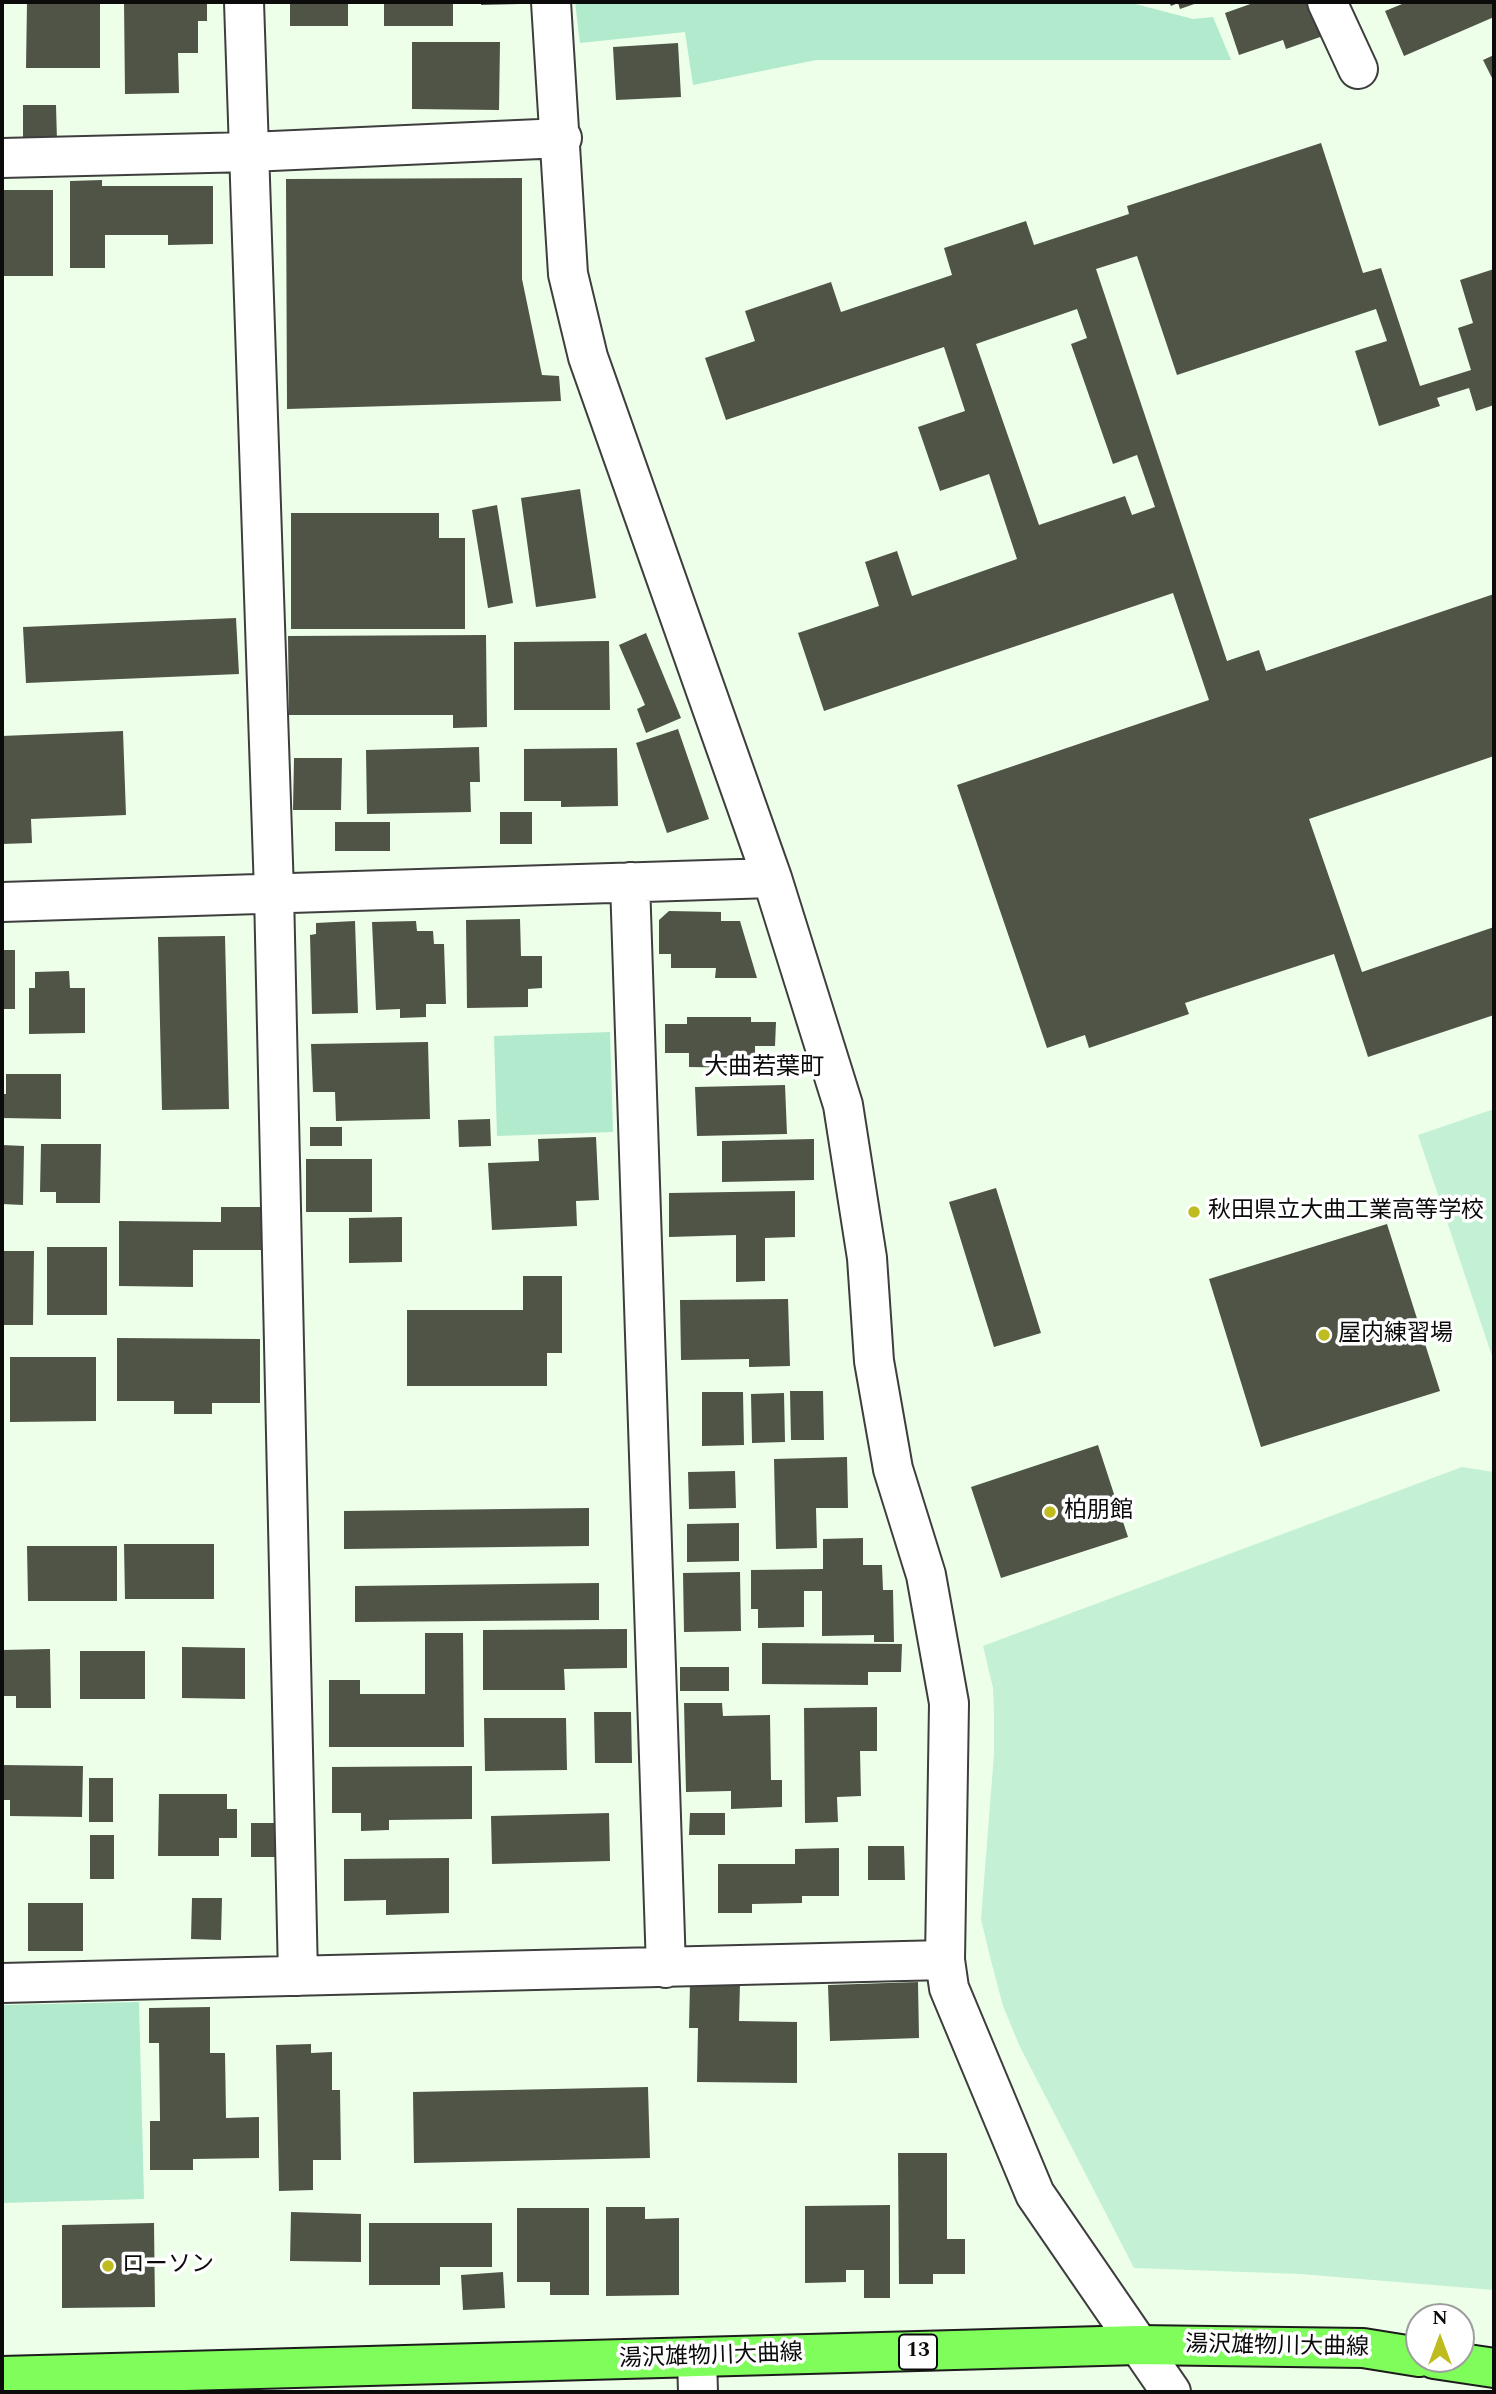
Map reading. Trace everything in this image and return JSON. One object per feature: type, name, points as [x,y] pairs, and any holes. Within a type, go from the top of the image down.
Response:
[{"type":"main road","name":"湯沢雄物川大曲線","points":[[2,2376],[698,2375],[1138,2345],[1363,2348],[1405,2355]]},
{"type":"main road","points":[[1475,2365],[1494,2368]]},
{"type":"street","points":[[244,2],[274,892],[298,1976]]},
{"type":"street","points":[[551,2],[562,138],[568,274],[588,356],[772,878],[843,1105],[867,1258],[874,1361],[888,1442],[893,1469],[926,1575],[949,1703],[945,1960],[949,1988],[1035,2194],[1171,2392]]},
{"type":"street","points":[[1327,2],[1358,69]]},
{"type":"street","points":[[2,159],[250,152],[562,138]]},
{"type":"street","points":[[2,902],[772,878]]},
{"type":"street","points":[[630,882],[666,1968]]},
{"type":"street","points":[[2,1983],[945,1960]]},
{"type":"green space","points":[[575,2],[1128,2],[1193,19],[1213,17],[1231,60],[816,60],[693,85],[685,32],[580,43]]},
{"type":"green space","points":[[610,1032],[613,1132],[497,1136],[494,1036]]},
{"type":"green space","points":[[1494,1109],[1494,1362],[1418,1135]]},
{"type":"green space","points":[[1462,1467],[1494,1472],[1494,2290],[1300,2274],[1134,2268],[1020,2047],[1003,2006],[989,1953],[981,1919],[994,1754],[994,1713],[993,1688],[983,1646]]},
{"type":"green space","points":[[139,2002],[144,2199],[2,2203],[2,2005]]},
{"type":"building","points":[[27,2],[100,2],[100,68],[26,68]]},
{"type":"building","points":[[124,2],[207,2],[207,21],[198,21],[198,53],[178,53],[179,93],[125,94]]},
{"type":"building","points":[[290,2],[348,2],[348,26],[290,26]]},
{"type":"building","points":[[384,2],[453,2],[453,26],[384,26]]},
{"type":"building","points":[[481,2],[520,2],[520,4],[481,5]]},
{"type":"building","points":[[1169,2],[1200,2],[1180,9],[1178,3],[1171,6]]},
{"type":"building","points":[[1256,2],[1311,2],[1323,36],[1286,49],[1283,40],[1239,55],[1225,13]]},
{"type":"building","points":[[1407,2],[1494,2],[1494,17],[1404,56],[1385,11]]},
{"type":"building","points":[[412,42],[500,42],[499,110],[412,109]]},
{"type":"building","points":[[678,43],[681,97],[616,100],[613,47]]},
{"type":"building","points":[[1494,55],[1494,82],[1483,60]]},
{"type":"building","points":[[23,105],[56,105],[57,141],[23,141]]},
{"type":"building","points":[[1321,143],[1363,273],[1381,268],[1420,386],[1471,370],[1458,328],[1473,323],[1460,280],[1494,269],[1494,405],[1476,411],[1469,388],[1437,398],[1440,406],[1379,426],[1355,351],[1387,341],[1376,309],[1177,375],[1137,256],[1096,269],[1227,661],[1259,650],[1266,671],[1494,594],[1494,756],[1309,819],[1362,972],[1494,927],[1494,1015],[1368,1057],[1334,954],[1185,1003],[1189,1014],[1089,1048],[1085,1035],[1047,1048],[957,785],[1209,700],[1173,593],[824,711],[798,633],[879,606],[865,562],[897,551],[912,596],[1017,559],[989,474],[940,491],[918,427],[965,411],[944,347],[726,420],[705,358],[755,341],[745,311],[831,282],[841,312],[952,275],[944,248],[1026,221],[1034,245],[1129,214],[1127,206]],"holes":[[[1077,309],[1087,338],[1071,344],[1113,464],[1137,455],[1155,507],[1132,515],[1125,496],[1039,525],[976,344]]]},
{"type":"building","points":[[522,178],[522,279],[542,375],[559,376],[561,401],[287,409],[286,179]]},
{"type":"building","points":[[102,180],[102,186],[213,186],[213,244],[168,245],[168,235],[105,235],[105,268],[70,268],[70,181]]},
{"type":"building","points":[[2,190],[53,190],[53,276],[2,276]]},
{"type":"building","points":[[580,489],[596,598],[536,607],[521,498]]},
{"type":"building","points":[[497,505],[513,603],[488,608],[472,510]]},
{"type":"building","points":[[291,513],[439,513],[439,538],[465,538],[465,629],[291,629]]},
{"type":"building","points":[[236,618],[239,674],[26,683],[23,627]]},
{"type":"building","points":[[646,633],[681,718],[646,733],[637,709],[645,705],[619,645]]},
{"type":"building","points":[[486,635],[487,727],[453,728],[453,715],[289,715],[288,636]]},
{"type":"building","points":[[609,641],[610,710],[514,710],[514,642]]},
{"type":"building","points":[[678,729],[709,819],[667,833],[636,743]]},
{"type":"building","points":[[123,731],[126,815],[31,819],[32,843],[2,844],[2,736]]},
{"type":"building","points":[[479,747],[480,782],[470,782],[471,812],[367,814],[366,750]]},
{"type":"building","points":[[617,748],[618,806],[561,807],[561,801],[524,801],[524,749]]},
{"type":"building","points":[[294,758],[342,758],[341,810],[293,810]]},
{"type":"building","points":[[500,812],[532,812],[532,844],[500,844]]},
{"type":"building","points":[[335,822],[390,822],[390,851],[335,851]]},
{"type":"building","points":[[669,911],[721,912],[721,921],[740,921],[757,978],[715,978],[716,968],[671,968],[671,954],[659,954],[659,920]]},
{"type":"building","points":[[520,919],[521,956],[542,956],[542,988],[528,989],[528,1007],[467,1008],[466,920]]},
{"type":"building","points":[[355,921],[358,1013],[312,1014],[310,935],[316,934],[316,923]]},
{"type":"building","points":[[416,921],[417,931],[433,931],[434,944],[444,944],[446,1004],[426,1004],[426,1017],[400,1018],[400,1009],[376,1010],[372,922]]},
{"type":"building","points":[[225,936],[229,1109],[162,1110],[158,937]]},
{"type":"building","points":[[2,950],[15,950],[15,1009],[2,1009]]},
{"type":"building","points":[[69,971],[70,988],[85,988],[85,1033],[29,1034],[29,988],[35,988],[35,972]]},
{"type":"building","points":[[687,1017],[751,1017],[751,1022],[776,1022],[775,1046],[755,1046],[755,1068],[689,1067],[689,1053],[665,1053],[665,1024],[687,1024]]},
{"type":"building","points":[[428,1042],[430,1119],[336,1121],[335,1092],[313,1092],[311,1044]]},
{"type":"building","points":[[6,1074],[61,1074],[61,1119],[2,1118],[2,1094],[6,1094]]},
{"type":"building","points":[[785,1085],[787,1134],[697,1136],[695,1087]]},
{"type":"building","points":[[490,1119],[491,1146],[459,1147],[458,1120]]},
{"type":"building","points":[[310,1127],[342,1127],[342,1146],[310,1146]]},
{"type":"building","points":[[596,1137],[599,1200],[576,1201],[577,1226],[492,1230],[488,1163],[539,1161],[538,1139]]},
{"type":"building","points":[[814,1139],[814,1180],[722,1182],[722,1141]]},
{"type":"building","points":[[41,1144],[101,1144],[100,1203],[56,1203],[56,1192],[40,1192]]},
{"type":"building","points":[[2,1145],[24,1146],[23,1205],[2,1204]]},
{"type":"building","points":[[306,1159],[372,1159],[372,1212],[306,1212]]},
{"type":"building","points":[[996,1188],[1041,1333],[994,1347],[949,1202]]},
{"type":"building","points":[[795,1191],[795,1237],[765,1238],[765,1281],[736,1282],[736,1235],[669,1237],[669,1193]]},
{"type":"building","points":[[221,1207],[262,1207],[262,1250],[193,1250],[193,1287],[119,1286],[119,1221],[221,1222]]},
{"type":"building","points":[[402,1217],[402,1262],[349,1263],[349,1218]]},
{"type":"building","name":"屋内練習場","points":[[1387,1224],[1440,1391],[1261,1447],[1209,1279]]},
{"type":"building","points":[[47,1247],[107,1247],[107,1315],[47,1315]]},
{"type":"building","points":[[2,1251],[34,1251],[33,1325],[2,1325]]},
{"type":"building","points":[[523,1276],[562,1276],[562,1353],[547,1353],[547,1386],[407,1386],[407,1310],[523,1310]]},
{"type":"building","points":[[788,1299],[790,1366],[749,1367],[749,1359],[681,1360],[680,1300]]},
{"type":"building","points":[[117,1338],[260,1339],[260,1403],[212,1403],[212,1414],[174,1414],[174,1401],[117,1401]]},
{"type":"building","points":[[10,1357],[96,1357],[96,1421],[10,1422]]},
{"type":"building","points":[[790,1391],[823,1391],[824,1440],[791,1440]]},
{"type":"building","points":[[702,1392],[743,1392],[744,1445],[702,1446]]},
{"type":"building","points":[[784,1393],[785,1442],[752,1443],[751,1394]]},
{"type":"building","name":"柏朋館","points":[[1098,1445],[1128,1537],[1001,1578],[971,1487]]},
{"type":"building","points":[[847,1457],[848,1508],[816,1508],[817,1548],[776,1549],[774,1459]]},
{"type":"building","points":[[735,1471],[736,1508],[689,1509],[688,1472]]},
{"type":"building","points":[[589,1508],[589,1546],[344,1549],[344,1511]]},
{"type":"building","points":[[739,1523],[739,1561],[687,1562],[687,1524]]},
{"type":"building","points":[[863,1538],[863,1565],[882,1565],[883,1590],[893,1590],[894,1642],[874,1642],[874,1635],[822,1636],[822,1591],[804,1591],[804,1627],[758,1628],[758,1609],[751,1609],[751,1570],[823,1569],[823,1539]]},
{"type":"building","points":[[124,1544],[214,1544],[214,1599],[125,1599]]},
{"type":"building","points":[[27,1546],[117,1546],[117,1601],[28,1601]]},
{"type":"building","points":[[740,1572],[741,1631],[684,1632],[683,1573]]},
{"type":"building","points":[[599,1583],[599,1620],[355,1622],[355,1586]]},
{"type":"building","points":[[627,1629],[627,1668],[564,1669],[565,1690],[483,1690],[483,1630]]},
{"type":"building","points":[[425,1633],[463,1633],[464,1747],[329,1747],[329,1680],[360,1680],[360,1694],[425,1694]]},
{"type":"building","points":[[762,1643],[902,1644],[901,1672],[868,1672],[868,1685],[762,1684]]},
{"type":"building","points":[[182,1647],[245,1648],[245,1699],[182,1698]]},
{"type":"building","points":[[50,1649],[51,1708],[16,1708],[16,1696],[2,1696],[2,1650]]},
{"type":"building","points":[[80,1651],[145,1651],[145,1699],[80,1699]]},
{"type":"building","points":[[680,1667],[729,1667],[729,1691],[680,1691]]},
{"type":"building","points":[[684,1703],[722,1703],[723,1716],[770,1715],[771,1780],[782,1780],[782,1807],[731,1809],[731,1791],[686,1792]]},
{"type":"building","points":[[877,1707],[877,1751],[860,1751],[861,1796],[837,1797],[838,1822],[805,1823],[804,1708]]},
{"type":"building","points":[[594,1712],[631,1712],[632,1763],[595,1763]]},
{"type":"building","points":[[484,1718],[566,1718],[567,1770],[485,1771]]},
{"type":"building","points":[[2,1765],[83,1766],[82,1817],[10,1816],[10,1800],[2,1800]]},
{"type":"building","points":[[472,1766],[472,1819],[389,1820],[389,1830],[361,1831],[361,1813],[332,1813],[332,1767]]},
{"type":"building","points":[[89,1778],[113,1778],[113,1822],[89,1822]]},
{"type":"building","points":[[159,1794],[227,1794],[227,1809],[237,1809],[237,1838],[219,1838],[219,1856],[158,1856]]},
{"type":"building","points":[[609,1813],[610,1861],[492,1864],[491,1816]]},
{"type":"building","points":[[690,1813],[725,1813],[725,1835],[689,1835]]},
{"type":"building","points":[[251,1823],[282,1823],[282,1857],[251,1857]]},
{"type":"building","points":[[90,1835],[114,1835],[114,1879],[90,1879]]},
{"type":"building","points":[[868,1846],[904,1846],[905,1880],[868,1880]]},
{"type":"building","points":[[839,1848],[839,1896],[802,1896],[802,1903],[752,1904],[752,1913],[718,1913],[718,1864],[795,1864],[795,1849]]},
{"type":"building","points":[[449,1858],[449,1913],[386,1915],[386,1900],[344,1901],[344,1859]]},
{"type":"building","points":[[192,1898],[222,1898],[221,1940],[191,1939]]},
{"type":"building","points":[[28,1903],[83,1903],[83,1951],[28,1951]]},
{"type":"building","points":[[918,1982],[919,2038],[830,2041],[828,1985]]},
{"type":"building","points":[[690,1984],[740,1984],[739,2021],[797,2022],[797,2083],[697,2082],[698,2028],[689,2028]]},
{"type":"building","points":[[210,2007],[210,2053],[225,2053],[226,2118],[259,2117],[259,2158],[193,2159],[193,2170],[150,2170],[150,2121],[160,2121],[159,2043],[149,2043],[149,2008]]},
{"type":"building","points":[[311,2044],[311,2053],[332,2052],[332,2090],[340,2090],[341,2160],[313,2160],[313,2190],[279,2191],[276,2045]]},
{"type":"building","points":[[648,2087],[650,2158],[414,2163],[413,2092]]},
{"type":"building","points":[[898,2153],[947,2153],[947,2239],[965,2239],[965,2274],[933,2274],[933,2284],[899,2284]]},
{"type":"building","points":[[890,2205],[890,2298],[864,2298],[864,2270],[846,2270],[846,2282],[805,2283],[805,2206]]},
{"type":"building","points":[[606,2207],[645,2207],[645,2219],[679,2218],[679,2295],[606,2296]]},
{"type":"building","points":[[517,2208],[589,2208],[589,2295],[550,2295],[550,2282],[517,2282]]},
{"type":"building","points":[[291,2212],[361,2214],[361,2262],[290,2261]]},
{"type":"building","name":"ローソン","points":[[154,2223],[155,2307],[62,2308],[62,2225]]},
{"type":"building","points":[[369,2223],[492,2223],[492,2267],[440,2267],[440,2285],[369,2285]]},
{"type":"building","points":[[503,2272],[505,2308],[463,2310],[461,2275]]},
{"type":"place","name":"秋田県立大曲工業高等学校","points":[[1194,1212]]},
{"type":"place","name":"屋内練習場","points":[[1324,1335]]},
{"type":"place","name":"柏朋館","points":[[1050,1512]]},
{"type":"place","name":"ローソン","points":[[108,2266]]},
{"type":"district","name":"大曲若葉町","points":[[764,1069]]}]
